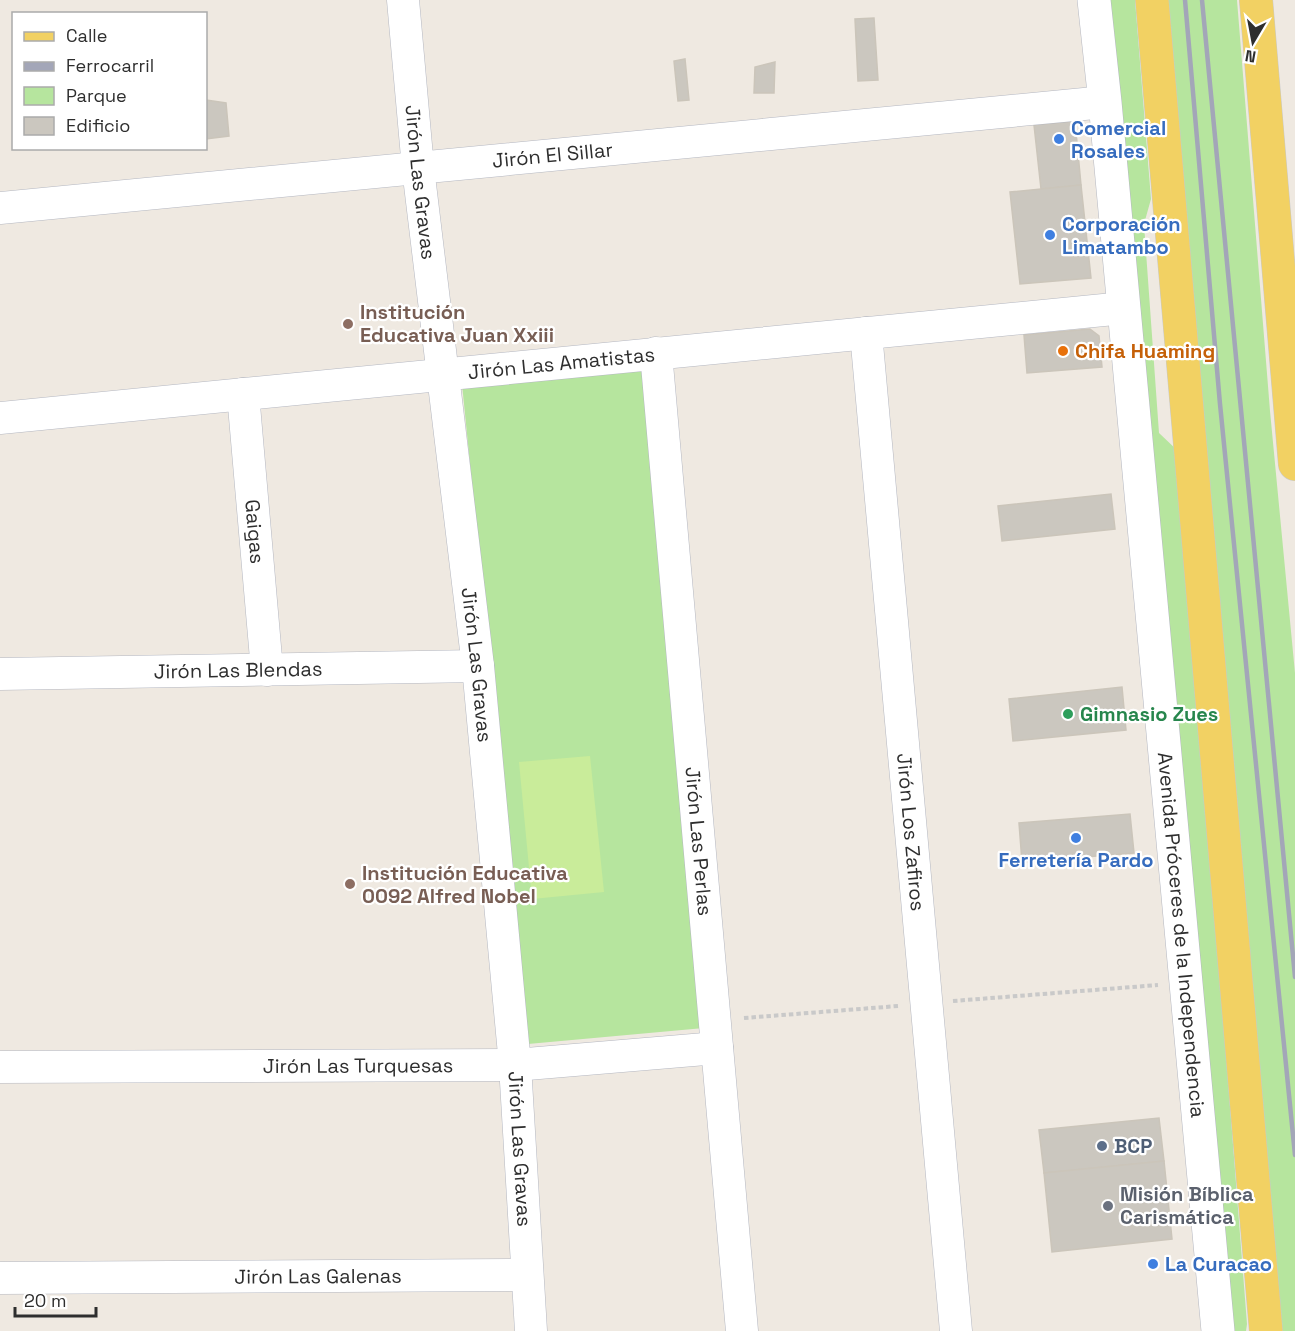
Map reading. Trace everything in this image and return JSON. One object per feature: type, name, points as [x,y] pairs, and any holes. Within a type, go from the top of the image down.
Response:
[{"type":"main road","name":"Avenida Próceres de la Independencia","points":[[1094,0],[1218,1331]]},
{"type":"main road","points":[[1152,0],[1266,1331]]},
{"type":"main road","points":[[1256,0],[1295,464]]},
{"type":"street","name":"Jirón Las Gravas","points":[[403,0],[418,168],[478,666],[515,1065],[531,1331]]},
{"type":"street","name":"Jirón El Sillar","points":[[0,208],[1105,102]]},
{"type":"street","name":"Jirón Las Amatistas","points":[[0,418],[1124,308]]},
{"type":"street","name":"Jirón Los Zafiros","points":[[866,333],[956,1331]]},
{"type":"street","name":"Jirón Las Perlas","points":[[656,353],[742,1331]]},
{"type":"street","name":"Gaigas","points":[[243,394],[267,669]]},
{"type":"street","name":"Jirón Las Blendas","points":[[0,674],[478,666]]},
{"type":"street","name":"Jirón Las Turquesas","points":[[0,1067],[515,1065],[717,1048]]},
{"type":"street","name":"Jirón Las Galenas","points":[[0,1278],[527,1275]]},
{"type":"green space","points":[[1110,0],[1135,0],[1151,199],[1144,224],[1159,433],[1179,452],[1246,1331],[1232,1331]]},
{"type":"green space","points":[[1168,0],[1237,0],[1270,411],[1295,673],[1295,1331],[1280,1331]]},
{"type":"green space","points":[[642,365],[704,1028],[528,1044],[462,384]]},
{"type":"green space","points":[[590,756],[604,892],[532,899],[519,762]]},
{"type":"building","points":[[874,18],[878,80],[858,81],[855,19]]},
{"type":"building","points":[[685,59],[689,100],[678,101],[674,61]]},
{"type":"building","points":[[775,62],[774,93],[754,93],[755,67]]},
{"type":"building","points":[[207,100],[226,103],[229,136],[207,139]]},
{"type":"building","points":[[1075,121],[1081,185],[1041,189],[1034,125]]},
{"type":"building","name":"Corporación Limatambo","points":[[1081,185],[1091,278],[1020,284],[1010,192]]},
{"type":"building","name":"Chifa Huaming","points":[[1090,329],[1099,336],[1102,367],[1027,373],[1024,335]]},
{"type":"building","points":[[1111,494],[1115,529],[1002,541],[998,506]]},
{"type":"building","name":"Gimnasio Zues","points":[[1122,687],[1126,730],[1013,741],[1009,699]]},
{"type":"building","name":"Ferretería Pardo","points":[[1130,814],[1134,853],[1022,862],[1019,823]]},
{"type":"building","name":"BCP","points":[[1159,1118],[1164,1161],[1044,1173],[1039,1130]]},
{"type":"building","name":"Misión Bíblica Carismática","points":[[1164,1161],[1172,1239],[1052,1252],[1044,1173]]},
{"type":"railway","points":[[1185,0],[1220,404],[1295,1155]]},
{"type":"railway","points":[[1202,0],[1295,977]]},
{"type":"place","name":"Comercial Rosales","points":[[1059,139]]},
{"type":"place","name":"Corporación Limatambo","points":[[1050,235]]},
{"type":"place","name":"Institución Educativa Juan Xxiii","points":[[348,324]]},
{"type":"place","name":"Chifa Huaming","points":[[1063,351]]},
{"type":"place","name":"Gimnasio Zues","points":[[1068,714]]},
{"type":"place","name":"Ferretería Pardo","points":[[1076,838]]},
{"type":"place","name":"Institución Educativa 0092 Alfred Nobel","points":[[350,884]]},
{"type":"place","name":"BCP","points":[[1102,1146]]},
{"type":"place","name":"Misión Bíblica Carismática","points":[[1108,1206]]},
{"type":"place","name":"La Curacao","points":[[1153,1264]]}]
